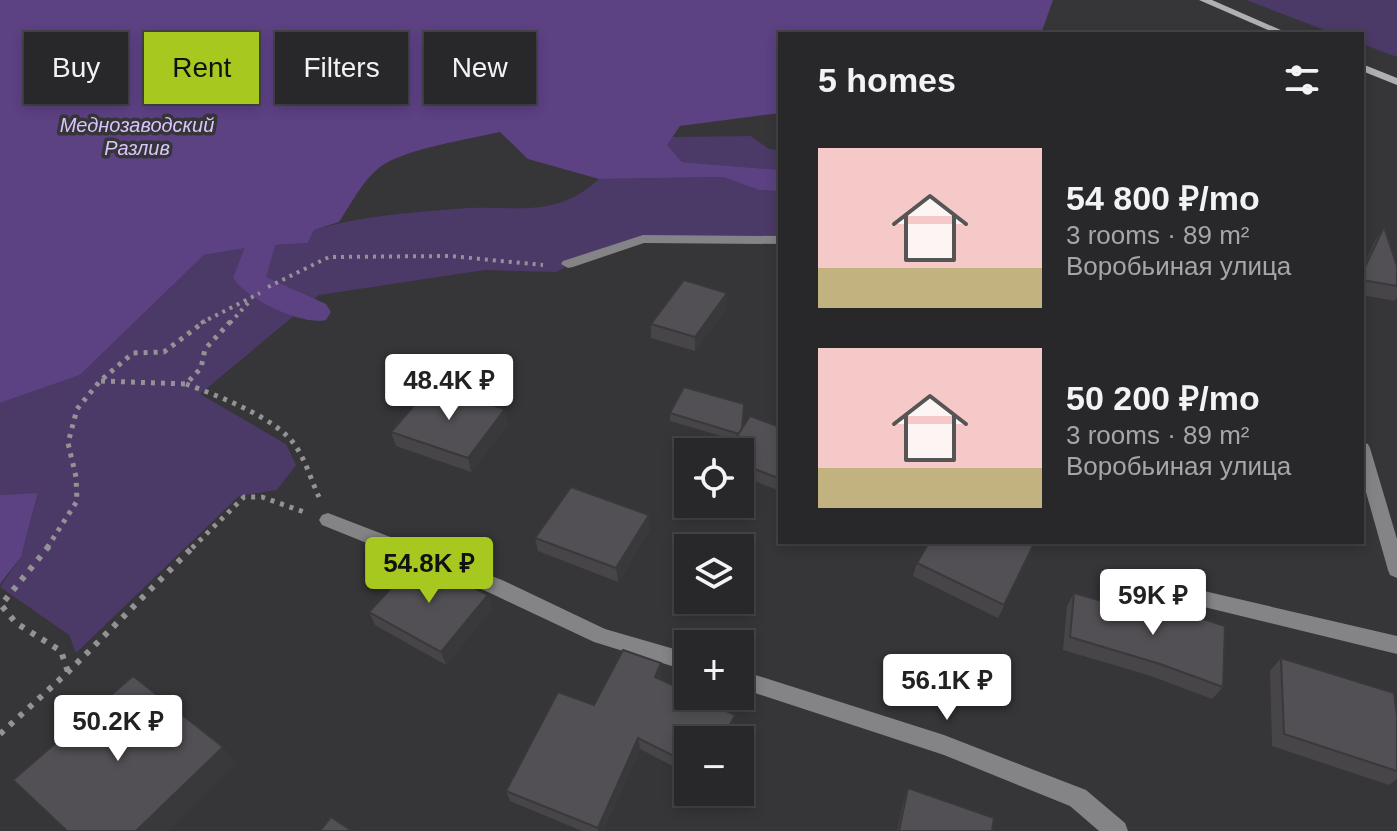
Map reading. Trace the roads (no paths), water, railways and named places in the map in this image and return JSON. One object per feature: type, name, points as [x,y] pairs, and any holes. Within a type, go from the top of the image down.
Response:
[{"type":"main road","points":[[1204,0],[1275,32]]},
{"type":"main road","points":[[1364,68],[1397,82]]},
{"type":"street","points":[[568,264],[643,239],[778,240]]},
{"type":"street","points":[[1364,455],[1397,570]]},
{"type":"street","points":[[328,520],[495,586],[601,636],[674,658]]},
{"type":"street","points":[[1204,599],[1397,645]]},
{"type":"street","points":[[754,684],[944,745],[1078,798],[1117,831]]},
{"type":"water","name":"Меднозаводский Разлив","points":[[0,0],[1053,0],[1042,32],[778,32],[778,113],[680,126],[667,145],[682,162],[778,170],[778,191],[759,190],[723,177],[599,179],[528,159],[500,132],[405,155],[380,167],[362,186],[339,222],[314,230],[308,243],[259,246],[204,255],[80,375],[0,403]]},
{"type":"water","points":[[38,493],[21,557],[0,584],[0,495]]},
{"type":"waterway","points":[[259,246],[249,278],[256,286],[314,312]]}]
